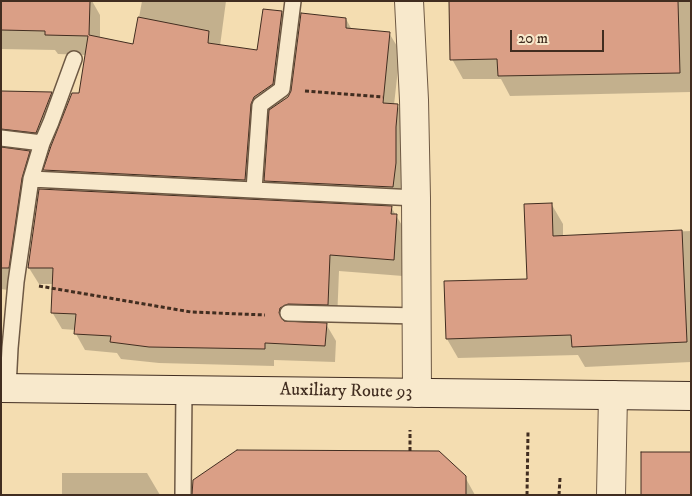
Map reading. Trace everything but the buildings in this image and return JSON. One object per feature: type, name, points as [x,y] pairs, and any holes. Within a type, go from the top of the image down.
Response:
[{"type":"street","points":[[409,1],[414,100],[418,316],[417,393]]},
{"type":"street","name":"Auxiliary Route 93","points":[[5,388],[691,396]]},
{"type":"street","points":[[610,494],[614,395]]},
{"type":"lane","points":[[254,190],[260,105],[282,90],[293,1]]},
{"type":"lane","points":[[5,388],[10,348],[9,282],[31,179],[42,142],[52,122],[74,59]]},
{"type":"lane","points":[[1,138],[42,142]]},
{"type":"lane","points":[[31,179],[416,198]]},
{"type":"lane","points":[[288,313],[418,316]]},
{"type":"lane","points":[[183,495],[184,390]]},
{"type":"path","points":[[282,90],[414,100]]},
{"type":"path","points":[[9,282],[191,312],[262,315],[288,313]]},
{"type":"path","points":[[410,430],[410,451]]},
{"type":"path","points":[[527,495],[528,432]]},
{"type":"path","points":[[559,495],[560,478]]}]
